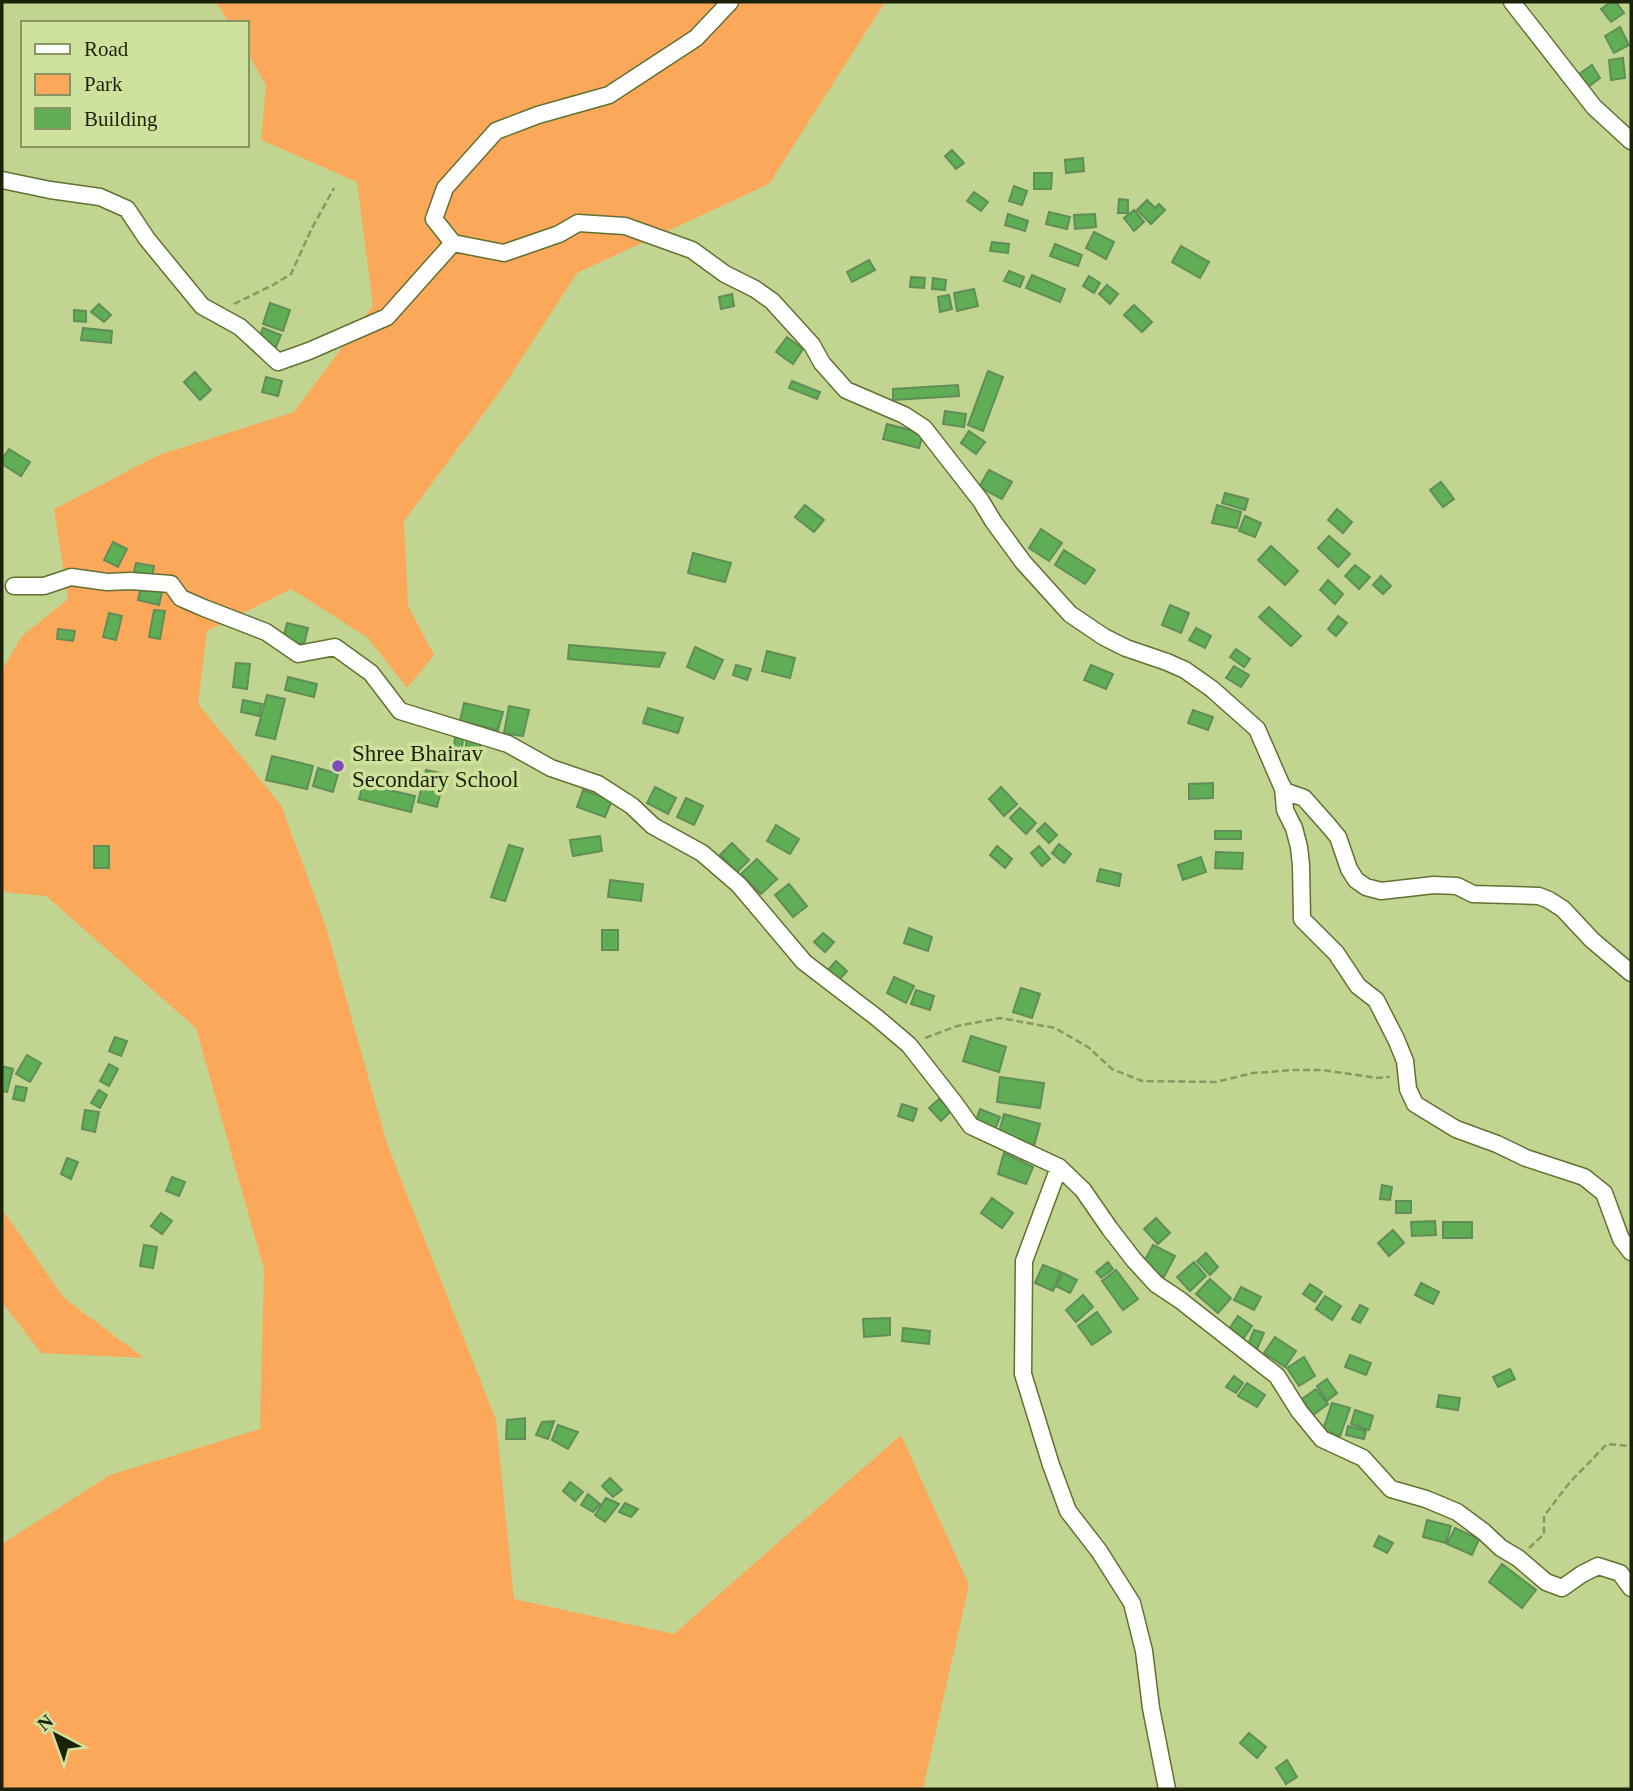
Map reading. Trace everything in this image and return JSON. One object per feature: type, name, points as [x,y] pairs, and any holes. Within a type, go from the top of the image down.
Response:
[{"type":"street","points":[[730,2],[696,38],[610,95],[538,115],[496,131],[445,188],[434,219],[453,243],[504,253],[559,234],[579,223],[625,226],[692,250],[725,274],[772,301],[812,345],[822,363],[846,390],[904,415],[924,428],[981,501],[1023,562],[1070,614],[1126,648],[1192,674],[1257,729],[1284,791],[1304,798],[1338,837],[1349,869],[1356,880],[1366,887],[1381,891],[1434,885],[1457,886],[1473,894],[1538,896],[1563,909],[1592,940],[1631,973]]},
{"type":"street","points":[[1511,2],[1594,107],[1631,141]]},
{"type":"street","points":[[2,180],[100,197],[127,209],[147,239],[202,306],[240,327],[278,362],[387,317],[453,243]]},
{"type":"street","points":[[14,586],[44,586],[71,577],[107,582],[171,584],[181,598],[266,632],[298,654],[335,647],[371,673],[400,711],[508,744],[551,768],[598,784],[632,806],[653,825],[702,853],[739,885],[804,962],[909,1045],[971,1126],[1059,1167],[1083,1189],[1133,1261],[1156,1284],[1277,1376],[1299,1411],[1322,1439],[1363,1458],[1391,1489],[1457,1512],[1485,1532],[1500,1548],[1546,1581],[1562,1588],[1598,1566],[1620,1573],[1631,1588]]},
{"type":"street","points":[[1283,787],[1285,810],[1294,828],[1299,848],[1301,919],[1336,953],[1358,986],[1376,1000],[1405,1061],[1408,1089],[1415,1104],[1456,1129],[1526,1158],[1584,1177],[1604,1193],[1621,1239],[1631,1252]]},
{"type":"street","points":[[1059,1167],[1024,1261],[1023,1374],[1068,1511],[1099,1551],[1132,1603],[1144,1651],[1151,1708],[1167,1789]]},
{"type":"path","points":[[230,306],[291,274],[334,188]]},
{"type":"path","points":[[909,1045],[957,1026],[1000,1018],[1055,1028],[1088,1047],[1112,1069],[1142,1081],[1216,1082],[1253,1073],[1294,1070],[1323,1070],[1377,1078],[1406,1076]]},
{"type":"path","points":[[1518,1559],[1544,1534],[1544,1516],[1570,1482],[1606,1444],[1631,1446]]},
{"type":"green space","points":[[216,2],[885,2],[769,184],[577,273],[501,390],[404,521],[408,606],[434,655],[407,688],[367,637],[291,589],[207,631],[198,704],[281,805],[326,927],[387,1144],[496,1420],[514,1599],[674,1634],[901,1435],[969,1585],[923,1789],[2,1789],[2,1544],[110,1475],[260,1429],[264,1269],[196,1028],[46,896],[2,892],[2,670],[22,636],[68,599],[54,509],[159,455],[294,412],[373,306],[357,182],[261,140],[266,85],[248,54],[248,21],[228,21]]},
{"type":"green space","points":[[2,1209],[64,1298],[144,1358],[41,1353],[2,1302]]},
{"type":"building","points":[[1611,2],[1616,2],[1624,13],[1611,22],[1601,9]]},
{"type":"building","points":[[1620,27],[1629,45],[1614,53],[1605,36]]},
{"type":"building","points":[[1623,58],[1625,78],[1611,80],[1609,60]]},
{"type":"building","points":[[1592,65],[1600,78],[1588,87],[1579,74]]},
{"type":"building","points":[[952,150],[964,163],[956,169],[945,156]]},
{"type":"building","points":[[1083,158],[1084,171],[1066,173],[1065,160]]},
{"type":"building","points":[[1034,173],[1052,173],[1051,189],[1034,189]]},
{"type":"building","points":[[1014,186],[1027,191],[1022,205],[1009,201]]},
{"type":"building","points":[[974,192],[988,202],[981,211],[967,201]]},
{"type":"building","points":[[1119,199],[1128,200],[1128,213],[1118,213]]},
{"type":"building","points":[[1147,200],[1155,208],[1159,204],[1165,210],[1151,224],[1137,210]]},
{"type":"building","points":[[1134,210],[1144,222],[1134,231],[1124,218]]},
{"type":"building","points":[[1049,212],[1070,217],[1067,229],[1046,224]]},
{"type":"building","points":[[1008,214],[1028,221],[1025,231],[1005,225]]},
{"type":"building","points":[[1095,214],[1096,227],[1075,229],[1074,215]]},
{"type":"building","points":[[1094,232],[1114,242],[1106,259],[1086,248]]},
{"type":"building","points":[[992,242],[1009,244],[1008,253],[990,251]]},
{"type":"building","points":[[1055,244],[1082,255],[1078,266],[1050,256]]},
{"type":"building","points":[[1181,246],[1209,262],[1200,278],[1172,262]]},
{"type":"building","points":[[869,260],[875,270],[852,282],[847,272]]},
{"type":"building","points":[[1009,271],[1024,277],[1020,287],[1004,281]]},
{"type":"building","points":[[1032,275],[1065,289],[1060,302],[1026,288]]},
{"type":"building","points":[[1089,276],[1100,283],[1094,293],[1083,286]]},
{"type":"building","points":[[911,277],[925,278],[924,288],[910,287]]},
{"type":"building","points":[[933,278],[946,280],[945,290],[932,289]]},
{"type":"building","points":[[1107,285],[1118,294],[1110,304],[1099,294]]},
{"type":"building","points":[[974,289],[978,306],[957,311],[954,293]]},
{"type":"building","points":[[732,294],[734,306],[721,309],[719,297]]},
{"type":"building","points":[[949,295],[952,309],[940,312],[938,297]]},
{"type":"building","points":[[270,303],[290,310],[283,331],[263,324]]},
{"type":"building","points":[[99,304],[111,315],[104,322],[91,312]]},
{"type":"building","points":[[1134,305],[1152,322],[1142,332],[1124,315]]},
{"type":"building","points":[[74,310],[86,311],[86,322],[74,321]]},
{"type":"building","points":[[83,328],[112,331],[111,343],[81,340]]},
{"type":"building","points":[[263,328],[281,335],[276,347],[258,340]]},
{"type":"building","points":[[787,337],[803,349],[793,364],[776,352]]},
{"type":"building","points":[[988,371],[1003,377],[983,431],[968,425]]},
{"type":"building","points":[[195,372],[211,390],[200,400],[184,382]]},
{"type":"building","points":[[266,377],[282,381],[278,396],[262,392]]},
{"type":"building","points":[[792,381],[820,392],[817,399],[789,388]]},
{"type":"building","points":[[958,385],[959,396],[893,400],[893,389]]},
{"type":"building","points":[[945,411],[966,414],[964,427],[943,424]]},
{"type":"building","points":[[887,424],[923,433],[919,448],[883,439]]},
{"type":"building","points":[[969,431],[985,442],[976,454],[961,443]]},
{"type":"building","points":[[9,449],[30,462],[21,476],[2,464],[2,459]]},
{"type":"building","points":[[989,470],[1012,482],[1002,499],[979,487]]},
{"type":"building","points":[[1441,482],[1454,499],[1443,507],[1430,490]]},
{"type":"building","points":[[1225,493],[1248,499],[1245,510],[1222,503]]},
{"type":"building","points":[[805,505],[824,520],[814,532],[795,517]]},
{"type":"building","points":[[1217,505],[1241,512],[1237,528],[1212,523]]},
{"type":"building","points":[[1337,509],[1352,522],[1343,533],[1328,520]]},
{"type":"building","points":[[1245,516],[1261,523],[1255,537],[1239,531]]},
{"type":"building","points":[[1041,529],[1062,543],[1049,561],[1029,548]]},
{"type":"building","points":[[1329,536],[1350,554],[1338,567],[1318,548]]},
{"type":"building","points":[[113,542],[127,549],[118,567],[104,560]]},
{"type":"building","points":[[1271,546],[1298,571],[1285,585],[1258,560]]},
{"type":"building","points":[[1064,550],[1095,570],[1085,584],[1055,565]]},
{"type":"building","points":[[693,553],[731,563],[725,582],[688,573]]},
{"type":"building","points":[[136,563],[154,566],[152,579],[133,576]]},
{"type":"building","points":[[1355,565],[1370,577],[1359,589],[1345,576]]},
{"type":"building","points":[[1381,576],[1391,586],[1383,594],[1373,585]]},
{"type":"building","points":[[1328,580],[1343,594],[1335,604],[1320,590]]},
{"type":"building","points":[[141,587],[162,592],[159,605],[138,600]]},
{"type":"building","points":[[1170,605],[1189,613],[1181,633],[1162,625]]},
{"type":"building","points":[[1269,607],[1301,636],[1291,646],[1259,617]]},
{"type":"building","points":[[154,610],[165,611],[160,639],[149,637]]},
{"type":"building","points":[[109,613],[122,616],[116,640],[103,637]]},
{"type":"building","points":[[1338,616],[1347,623],[1336,636],[1328,629]]},
{"type":"building","points":[[287,623],[308,628],[304,644],[283,640]]},
{"type":"building","points":[[1196,628],[1211,636],[1205,648],[1189,640]]},
{"type":"building","points":[[58,629],[75,631],[73,641],[57,639]]},
{"type":"building","points":[[569,645],[665,653],[659,667],[568,659]]},
{"type":"building","points":[[695,647],[723,660],[714,679],[687,667]]},
{"type":"building","points":[[1236,649],[1250,659],[1244,667],[1230,657]]},
{"type":"building","points":[[767,651],[795,658],[790,678],[762,671]]},
{"type":"building","points":[[236,663],[250,664],[247,689],[233,687]]},
{"type":"building","points":[[736,665],[751,669],[747,680],[733,675]]},
{"type":"building","points":[[1091,665],[1113,674],[1106,689],[1084,680]]},
{"type":"building","points":[[1234,666],[1249,675],[1241,687],[1226,678]]},
{"type":"building","points":[[288,677],[317,684],[314,697],[285,690]]},
{"type":"building","points":[[267,695],[285,699],[275,739],[256,735]]},
{"type":"building","points":[[243,700],[262,704],[259,716],[241,712]]},
{"type":"building","points":[[464,703],[503,712],[498,730],[460,721]]},
{"type":"building","points":[[509,706],[529,710],[523,736],[504,733]]},
{"type":"building","points":[[648,708],[683,718],[678,733],[643,723]]},
{"type":"building","points":[[1193,710],[1213,717],[1208,730],[1188,723]]},
{"type":"building","points":[[455,737],[463,738],[461,756],[453,756]]},
{"type":"building","points":[[467,738],[481,740],[480,755],[465,754]]},
{"type":"building","points":[[272,756],[313,766],[307,789],[266,780]]},
{"type":"building","points":[[318,768],[338,774],[333,792],[313,786]]},
{"type":"building","points":[[426,770],[445,774],[437,807],[418,802]]},
{"type":"building","points":[[1213,783],[1213,798],[1189,799],[1189,784]]},
{"type":"building","points":[[363,784],[415,796],[411,812],[359,799]]},
{"type":"building","points":[[655,787],[676,798],[668,814],[647,803]]},
{"type":"building","points":[[1001,787],[1017,804],[1004,816],[989,799]]},
{"type":"building","points":[[583,790],[612,800],[605,817],[577,807]]},
{"type":"building","points":[[686,798],[703,806],[694,825],[677,817]]},
{"type":"building","points":[[1020,808],[1036,823],[1026,834],[1010,818]]},
{"type":"building","points":[[1045,823],[1057,835],[1049,843],[1037,831]]},
{"type":"building","points":[[776,825],[799,839],[790,854],[767,841]]},
{"type":"building","points":[[1215,831],[1241,831],[1241,839],[1215,839]]},
{"type":"building","points":[[600,836],[602,851],[573,856],[570,840]]},
{"type":"building","points":[[732,843],[749,860],[737,872],[720,855]]},
{"type":"building","points":[[1059,844],[1071,854],[1064,863],[1052,853]]},
{"type":"building","points":[[509,845],[523,849],[505,901],[491,897]]},
{"type":"building","points":[[94,846],[109,846],[109,868],[94,868]]},
{"type":"building","points":[[997,846],[1012,859],[1005,868],[990,855]]},
{"type":"building","points":[[1039,846],[1050,859],[1042,866],[1031,853]]},
{"type":"building","points":[[1216,852],[1243,853],[1242,869],[1215,868]]},
{"type":"building","points":[[1201,857],[1206,872],[1183,880],[1178,865]]},
{"type":"building","points":[[757,859],[777,879],[761,894],[741,874]]},
{"type":"building","points":[[1100,869],[1121,874],[1119,886],[1097,881]]},
{"type":"building","points":[[610,880],[643,884],[641,901],[608,897]]},
{"type":"building","points":[[789,884],[807,906],[793,917],[775,895]]},
{"type":"building","points":[[909,928],[932,937],[928,951],[904,943]]},
{"type":"building","points":[[602,930],[618,930],[618,950],[602,950]]},
{"type":"building","points":[[823,933],[834,942],[825,952],[814,942]]},
{"type":"building","points":[[836,961],[847,971],[839,980],[828,970]]},
{"type":"building","points":[[894,977],[914,986],[906,1003],[887,993]]},
{"type":"building","points":[[1021,988],[1040,994],[1032,1018],[1013,1012]]},
{"type":"building","points":[[916,990],[934,996],[930,1010],[911,1004]]},
{"type":"building","points":[[971,1036],[1006,1047],[999,1072],[963,1061]]},
{"type":"building","points":[[115,1037],[127,1041],[121,1056],[109,1051]]},
{"type":"building","points":[[27,1055],[41,1063],[30,1082],[16,1074]]},
{"type":"building","points":[[109,1064],[118,1069],[109,1086],[100,1081]]},
{"type":"building","points":[[2,1066],[13,1069],[7,1092],[2,1091]]},
{"type":"building","points":[[1000,1077],[1044,1083],[1040,1108],[997,1102]]},
{"type":"building","points":[[16,1086],[27,1088],[24,1101],[13,1099]]},
{"type":"building","points":[[99,1090],[107,1095],[100,1108],[91,1103]]},
{"type":"building","points":[[939,1099],[951,1111],[941,1121],[929,1108]]},
{"type":"building","points":[[902,1104],[917,1109],[913,1121],[898,1116]]},
{"type":"building","points":[[980,1109],[1000,1117],[994,1132],[975,1123]]},
{"type":"building","points":[[85,1110],[99,1112],[95,1132],[82,1129]]},
{"type":"building","points":[[1004,1114],[1040,1124],[1034,1146],[998,1136]]},
{"type":"building","points":[[1004,1153],[1033,1167],[1026,1184],[998,1174]]},
{"type":"building","points":[[67,1158],[78,1162],[71,1179],[61,1174]]},
{"type":"building","points":[[172,1177],[185,1182],[179,1196],[166,1191]]},
{"type":"building","points":[[1382,1185],[1392,1187],[1390,1200],[1380,1199]]},
{"type":"building","points":[[992,1198],[1013,1213],[1002,1228],[981,1213]]},
{"type":"building","points":[[1396,1201],[1411,1201],[1411,1213],[1396,1213]]},
{"type":"building","points":[[161,1213],[172,1221],[162,1234],[151,1226]]},
{"type":"building","points":[[1156,1218],[1170,1233],[1158,1244],[1144,1229]]},
{"type":"building","points":[[1435,1221],[1436,1235],[1412,1236],[1411,1222]]},
{"type":"building","points":[[1443,1222],[1472,1222],[1472,1238],[1443,1238]]},
{"type":"building","points":[[1393,1230],[1404,1243],[1389,1256],[1378,1243]]},
{"type":"building","points":[[144,1245],[157,1247],[153,1268],[140,1266]]},
{"type":"building","points":[[1153,1245],[1175,1256],[1164,1277],[1142,1265]]},
{"type":"building","points":[[1206,1253],[1218,1267],[1210,1275],[1197,1261]]},
{"type":"building","points":[[1108,1262],[1113,1269],[1101,1278],[1096,1272]]},
{"type":"building","points":[[1194,1262],[1206,1276],[1190,1291],[1177,1277]]},
{"type":"building","points":[[1043,1265],[1061,1272],[1053,1291],[1035,1283]]},
{"type":"building","points":[[1116,1270],[1138,1299],[1123,1310],[1102,1281]]},
{"type":"building","points":[[1063,1273],[1077,1280],[1070,1293],[1056,1286]]},
{"type":"building","points":[[1210,1279],[1231,1298],[1218,1313],[1196,1294]]},
{"type":"building","points":[[1421,1283],[1439,1292],[1433,1304],[1415,1295]]},
{"type":"building","points":[[1310,1284],[1322,1292],[1315,1302],[1303,1294]]},
{"type":"building","points":[[1241,1287],[1261,1297],[1254,1310],[1234,1300]]},
{"type":"building","points":[[1083,1295],[1093,1307],[1076,1322],[1066,1310]]},
{"type":"building","points":[[1325,1296],[1341,1306],[1332,1320],[1316,1309]]},
{"type":"building","points":[[1360,1305],[1368,1309],[1360,1323],[1352,1319]]},
{"type":"building","points":[[1097,1312],[1111,1332],[1092,1345],[1078,1326]]},
{"type":"building","points":[[1238,1316],[1252,1326],[1243,1339],[1229,1329]]},
{"type":"building","points":[[890,1318],[890,1335],[864,1337],[863,1319]]},
{"type":"building","points":[[903,1328],[930,1331],[929,1344],[902,1341]]},
{"type":"building","points":[[1254,1330],[1264,1333],[1257,1349],[1248,1345]]},
{"type":"building","points":[[1275,1337],[1296,1351],[1285,1367],[1264,1353]]},
{"type":"building","points":[[1350,1355],[1371,1363],[1366,1375],[1345,1367]]},
{"type":"building","points":[[1304,1357],[1315,1376],[1299,1386],[1287,1368]]},
{"type":"building","points":[[1510,1369],[1515,1379],[1498,1387],[1493,1377]]},
{"type":"building","points":[[1234,1376],[1243,1383],[1236,1393],[1226,1387]]},
{"type":"building","points":[[1327,1379],[1337,1393],[1327,1401],[1317,1386]]},
{"type":"building","points":[[1247,1383],[1265,1395],[1257,1407],[1238,1396]]},
{"type":"building","points":[[1316,1389],[1328,1404],[1313,1415],[1302,1399]]},
{"type":"building","points":[[1439,1395],[1460,1398],[1458,1410],[1437,1407]]},
{"type":"building","points":[[1332,1403],[1350,1408],[1340,1436],[1323,1430]]},
{"type":"building","points":[[1355,1410],[1373,1416],[1369,1430],[1351,1424]]},
{"type":"building","points":[[525,1418],[525,1439],[506,1439],[507,1420]]},
{"type":"building","points":[[554,1421],[548,1439],[536,1435],[542,1422]]},
{"type":"building","points":[[558,1425],[578,1432],[568,1449],[552,1440]]},
{"type":"building","points":[[1348,1426],[1366,1431],[1364,1439],[1346,1435]]},
{"type":"building","points":[[610,1478],[622,1490],[613,1497],[602,1486]]},
{"type":"building","points":[[570,1482],[583,1492],[575,1501],[563,1491]]},
{"type":"building","points":[[588,1494],[600,1504],[593,1512],[581,1505]]},
{"type":"building","points":[[606,1498],[619,1504],[605,1522],[595,1515]]},
{"type":"building","points":[[625,1503],[638,1509],[631,1517],[619,1512]]},
{"type":"building","points":[[1427,1520],[1451,1526],[1446,1543],[1423,1537]]},
{"type":"building","points":[[1455,1528],[1479,1539],[1472,1555],[1447,1544]]},
{"type":"building","points":[[1379,1536],[1393,1543],[1387,1553],[1374,1546]]},
{"type":"building","points":[[1502,1564],[1536,1590],[1522,1608],[1489,1582]]},
{"type":"building","points":[[1249,1733],[1266,1747],[1257,1758],[1240,1743]]},
{"type":"building","points":[[1287,1760],[1297,1777],[1286,1784],[1276,1768]]},
{"type":"place","name":"Shree Bhairav Secondary School","points":[[338,766]]}]
